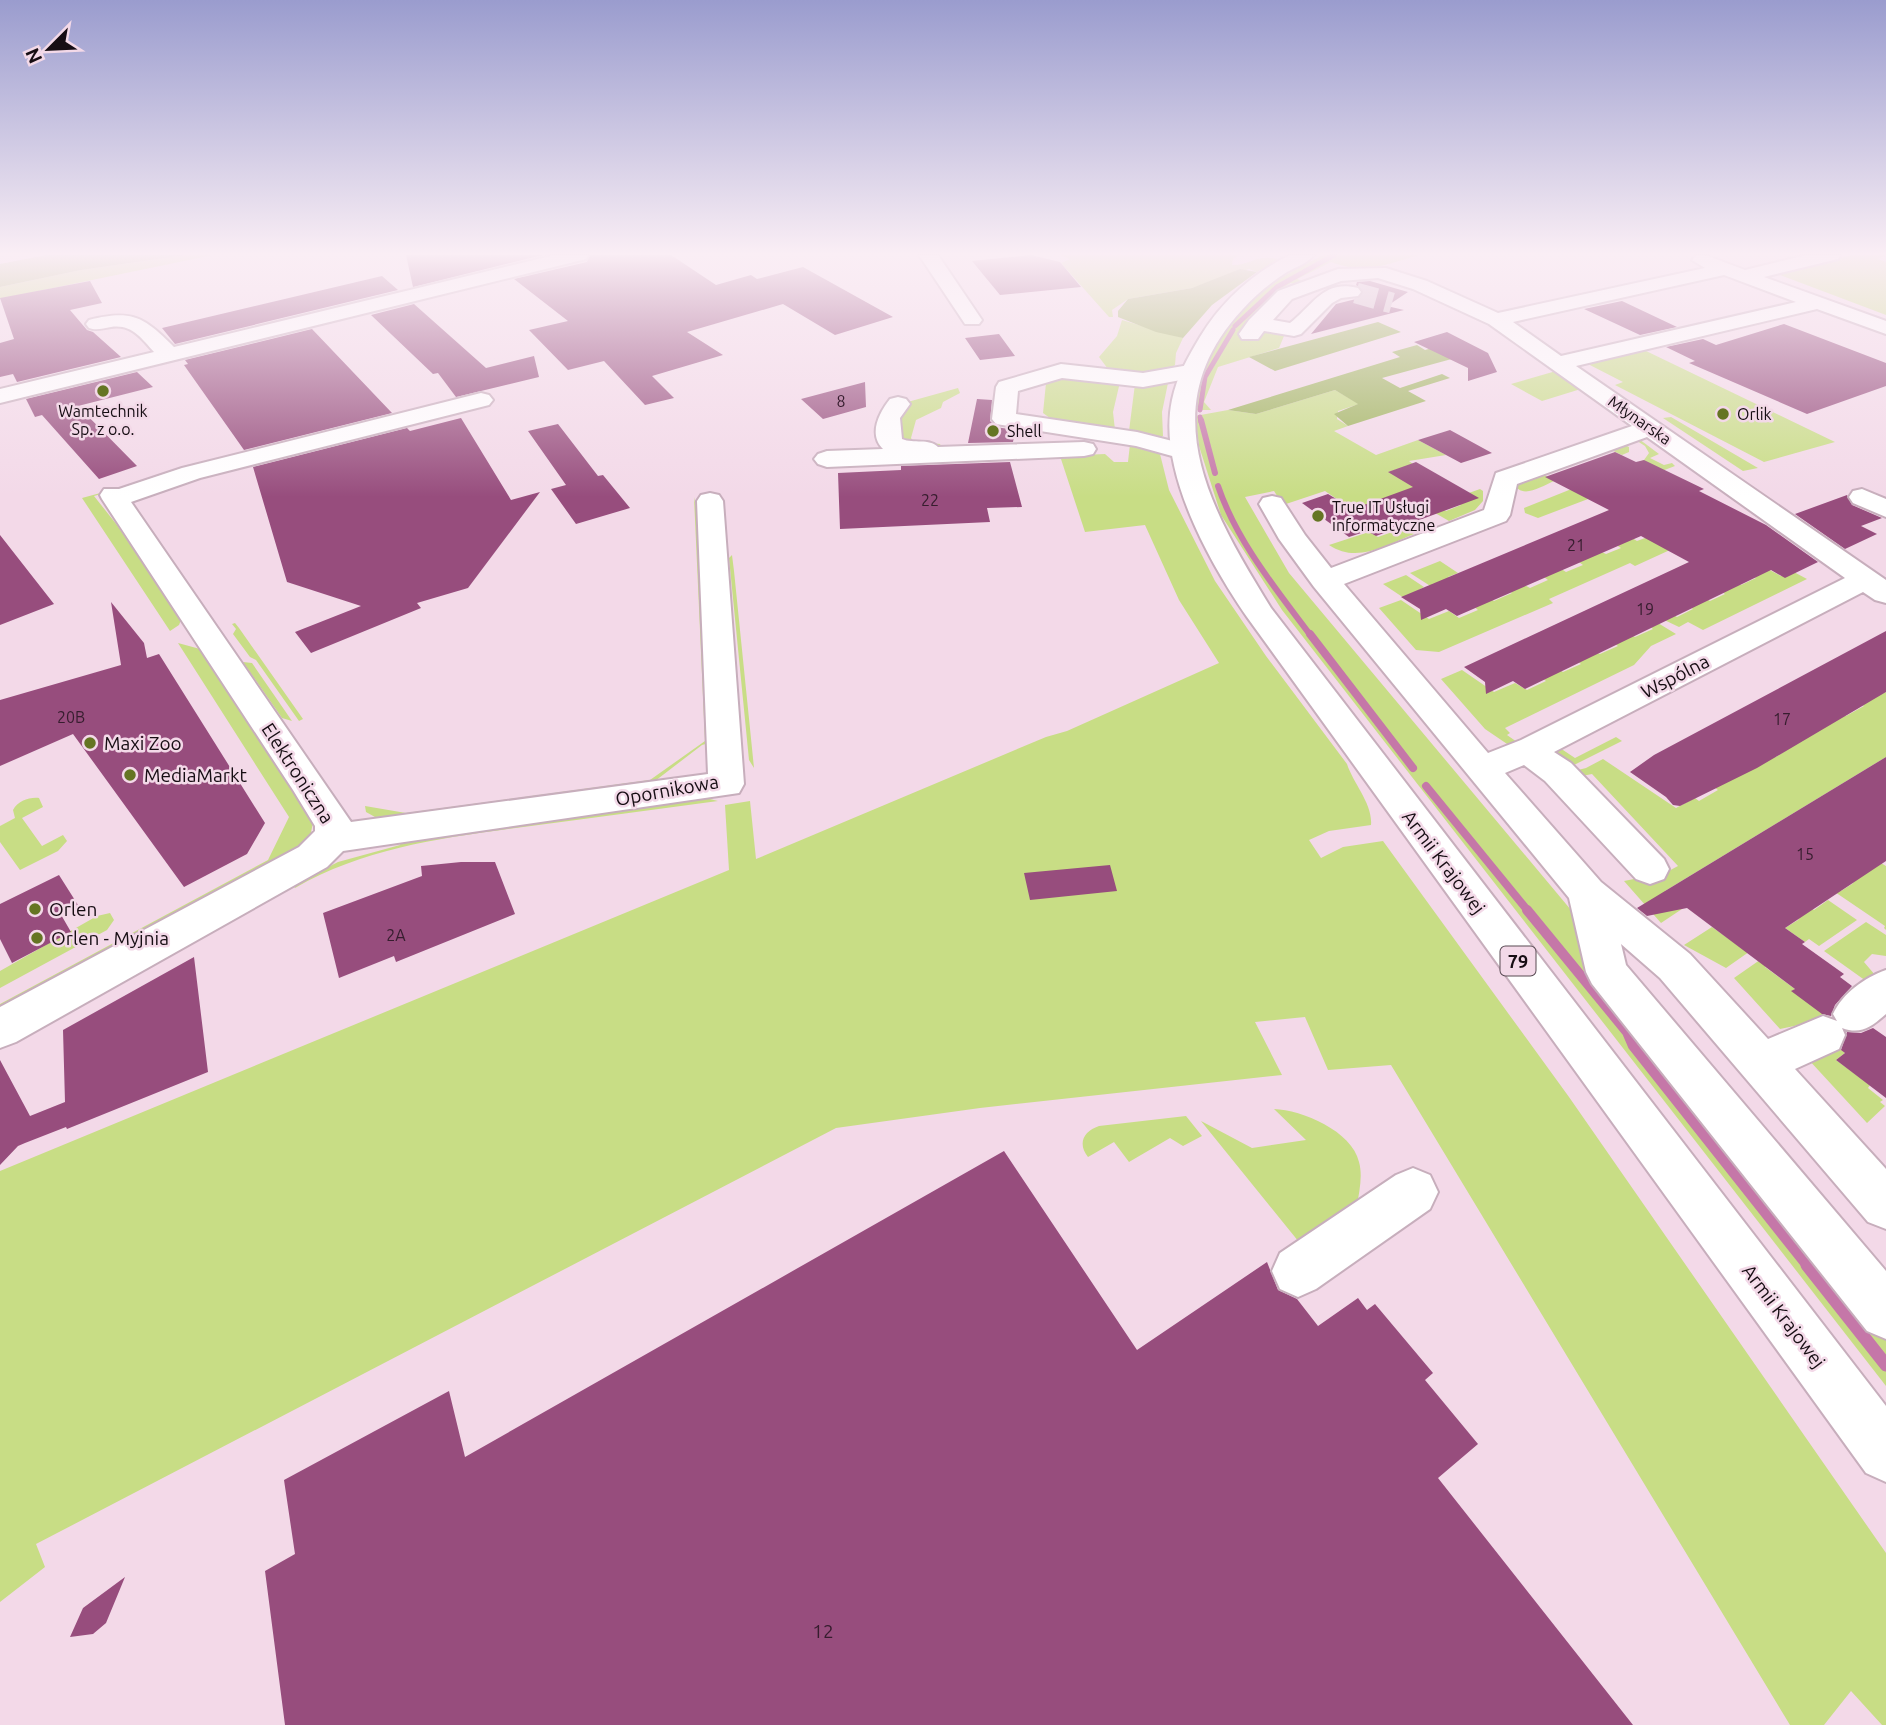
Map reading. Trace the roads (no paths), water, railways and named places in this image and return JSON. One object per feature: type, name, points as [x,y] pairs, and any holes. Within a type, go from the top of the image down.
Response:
[{"type":"street","points":[[148,336],[169,355]]},
{"type":"street","points":[[0,396],[249,336]]},
{"type":"street","name":"Armii Krajowej","points":[[1210,336],[1189,372],[1181,414],[1183,451],[1193,493],[1211,531],[1258,611],[1886,1453]]},
{"type":"street","name":"Młynarska","points":[[1518,336],[1875,580]]},
{"type":"street","points":[[1558,363],[1677,336]]},
{"type":"street","points":[[1125,424],[1153,379],[1189,372]]},
{"type":"street","name":"Elektroniczna","points":[[0,1029],[300,865],[327,846],[332,839],[334,825],[114,497],[191,473],[481,400]]},
{"type":"street","points":[[898,404],[888,418],[889,437],[896,447],[906,450],[962,449],[982,453]]},
{"type":"street","points":[[827,459],[982,453],[1125,424],[1183,451]]},
{"type":"street","points":[[1324,581],[1496,515],[1505,479],[1650,428]]},
{"type":"street","name":"Opornikowa","points":[[332,839],[726,784],[709,501]]},
{"type":"street","points":[[1272,504],[1293,539],[1324,581],[1587,893],[1675,966],[1886,1205]]},
{"type":"street","name":"Wspólna","points":[[1480,769],[1528,750],[1854,585],[1875,580]]},
{"type":"street","points":[[1528,750],[1558,772],[1650,869]]},
{"type":"street","points":[[1587,893],[1607,972],[1886,1312]]},
{"type":"street","points":[[1759,1062],[1794,1051],[1855,1013]]},
{"type":"street","points":[[1298,1271],[1413,1192]]},
{"type":"waterway","points":[[1200,410],[1205,377],[1230,336]]},
{"type":"waterway","points":[[1200,417],[1201,422]]},
{"type":"waterway","points":[[1201,420],[1215,473]]},
{"type":"waterway","points":[[1218,486],[1247,546],[1311,636]]},
{"type":"waterway","points":[[1310,634],[1413,768]]},
{"type":"waterway","points":[[1426,786],[1528,911]]},
{"type":"waterway","points":[[1527,910],[1627,1032],[1633,1046],[1808,1267]]},
{"type":"waterway","points":[[1807,1265],[1886,1365]]},
{"type":"place","name":"Wamtechnik Sp. z o.o.","points":[[103,391]]},
{"type":"place","name":"Orlik","points":[[1723,414]]},
{"type":"place","name":"Shell","points":[[993,431]]},
{"type":"place","name":"True IT Usługi informatyczne","points":[[1318,516]]},
{"type":"place","name":"Maxi Zoo","points":[[90,743]]},
{"type":"place","name":"MediaMarkt","points":[[130,775]]},
{"type":"place","name":"Orlen","points":[[35,909]]},
{"type":"place","name":"Orlen - Myjnia","points":[[37,938]]}]
